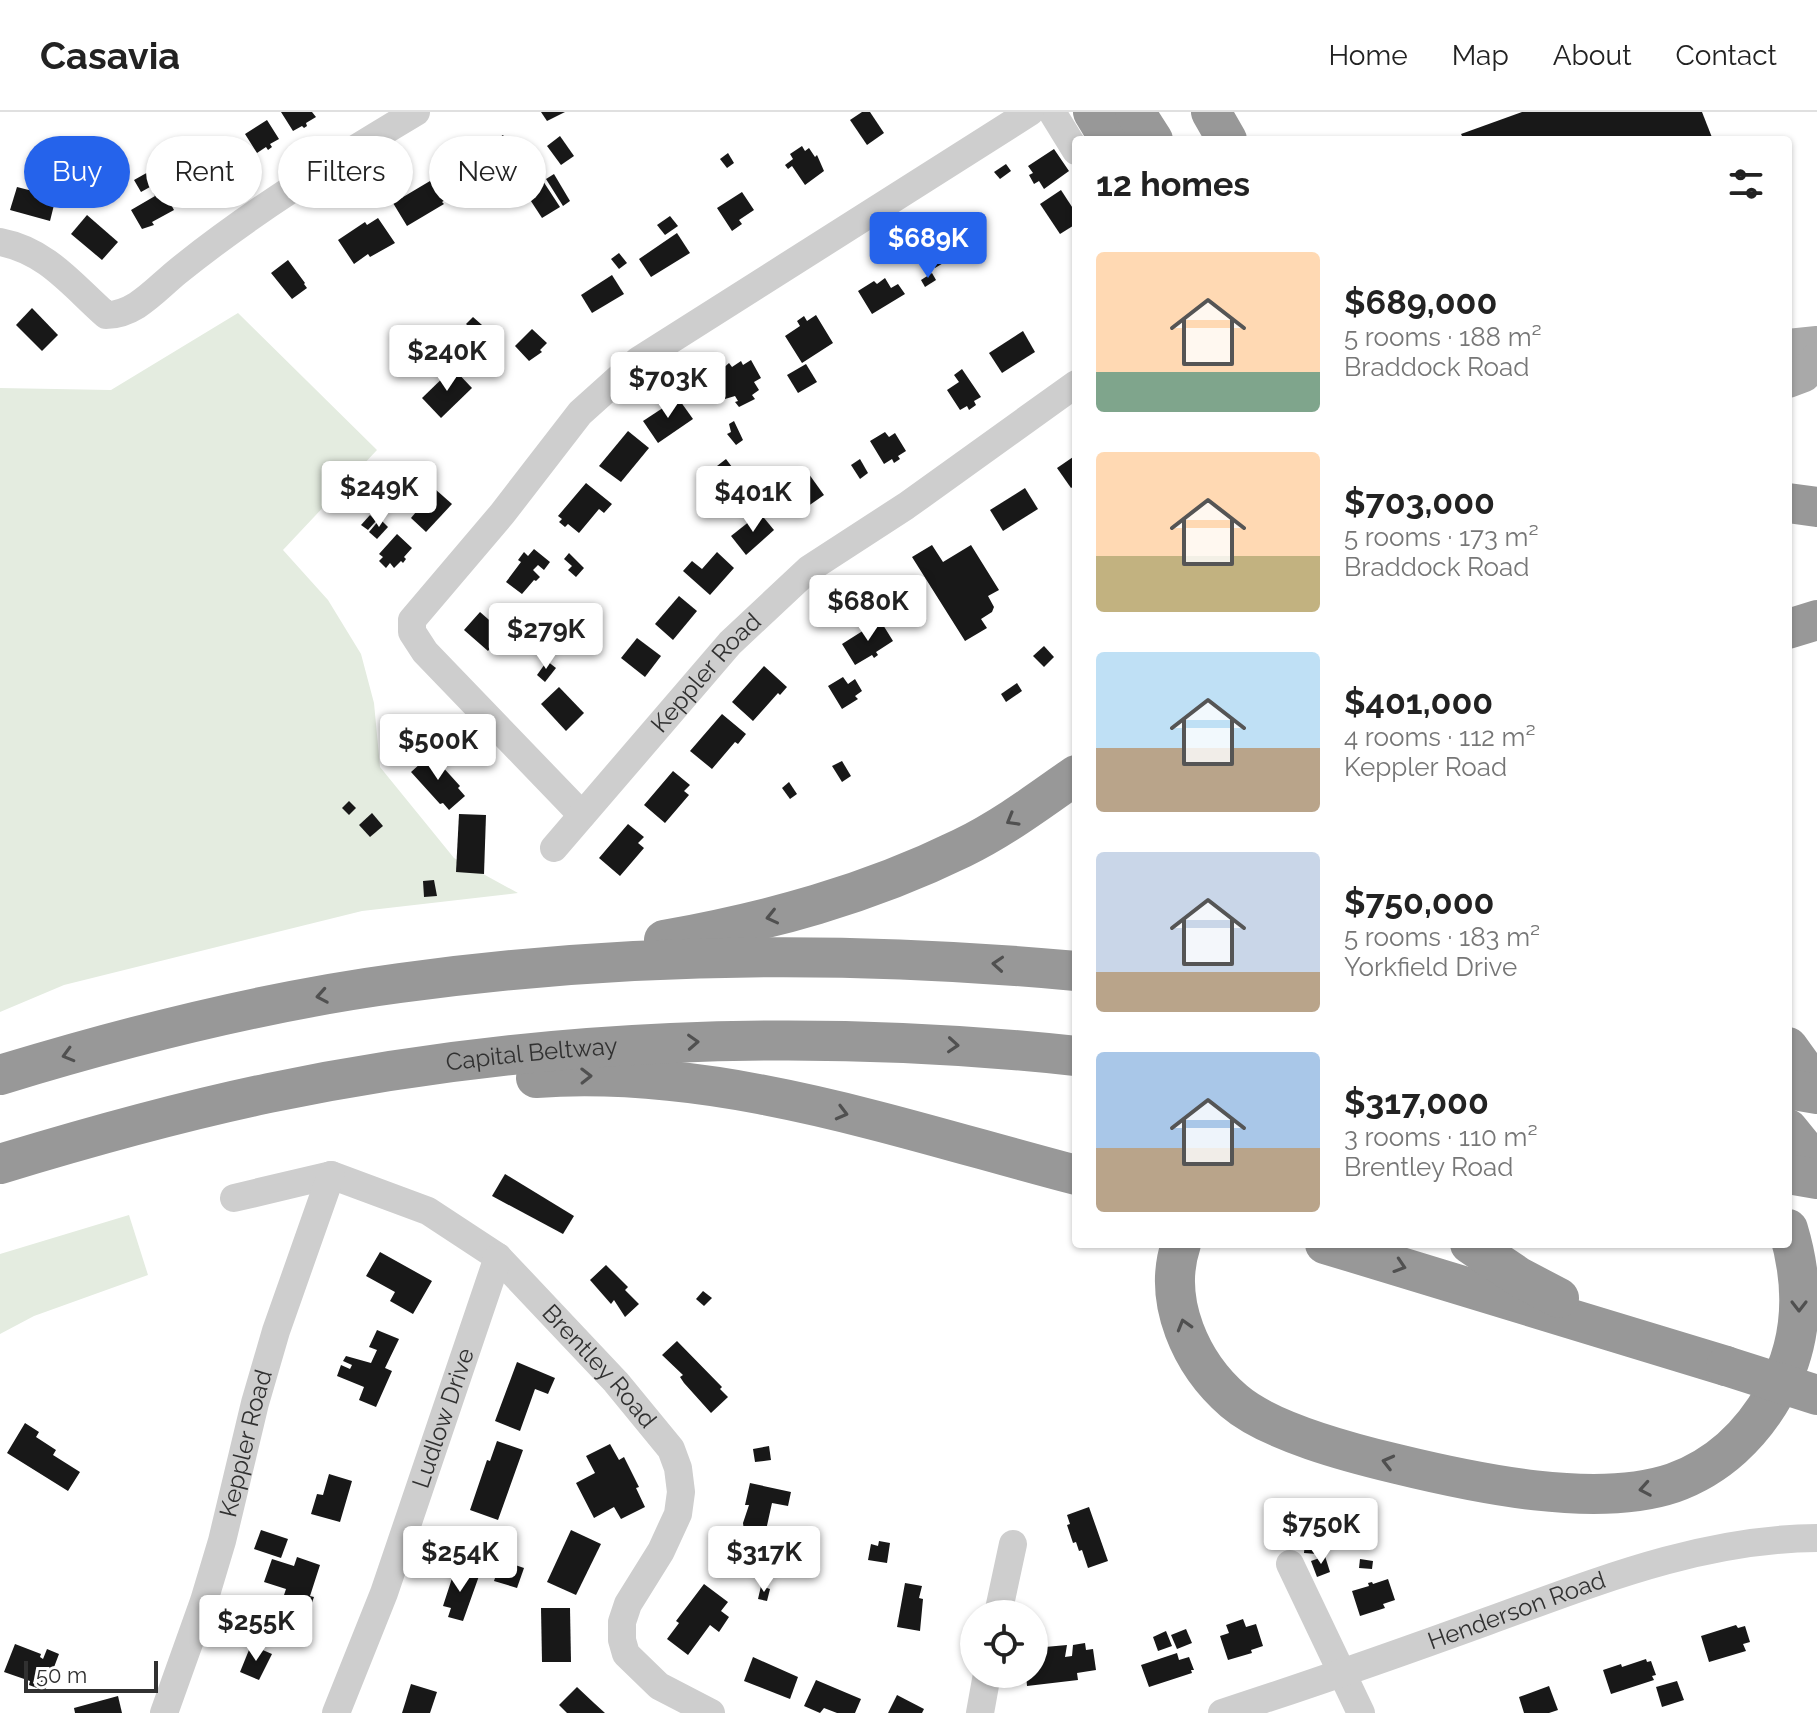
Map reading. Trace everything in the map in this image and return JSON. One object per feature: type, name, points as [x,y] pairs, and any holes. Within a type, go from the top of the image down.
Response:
[{"type":"highway","points":[[1093,112],[1108,136]]},
{"type":"highway","points":[[1135,112],[1150,136]]},
{"type":"highway","points":[[1211,112],[1225,136]]},
{"type":"highway","points":[[1792,504],[1817,507]]},
{"type":"highway","points":[[1792,628],[1817,620]]},
{"type":"highway","points":[[0,1075],[158,1030],[266,1006],[687,936],[783,915],[842,898],[964,847],[1023,813],[1072,778]]},
{"type":"highway","points":[[398,983],[572,964],[698,957],[904,958],[1072,971]]},
{"type":"highway","name":"Capital Beltway","points":[[0,1164],[65,1144],[271,1093],[466,1060],[580,1048],[701,1042],[900,1042],[1072,1056]]},
{"type":"highway","points":[[1792,1053],[1817,1087]]},
{"type":"highway","points":[[1792,1071],[1817,1074]]},
{"type":"highway","points":[[65,1144],[273,1105],[469,1082],[601,1076],[713,1086],[797,1101],[1072,1174]]},
{"type":"highway","points":[[1792,1083],[1817,1112]]},
{"type":"highway","points":[[1792,1090],[1817,1094]]},
{"type":"highway","points":[[1792,1134],[1817,1165]]},
{"type":"highway","points":[[1792,1160],[1817,1188]]},
{"type":"highway","points":[[1792,1175],[1817,1179]]},
{"type":"highway","points":[[1180,1248],[1176,1273],[1177,1298],[1190,1347],[1202,1369],[1236,1403],[1258,1417],[1368,1457],[1437,1474],[1499,1485],[1610,1493],[1674,1483],[1730,1451],[1754,1427],[1788,1370],[1798,1338],[1798,1277],[1792,1248]]},
{"type":"highway","points":[[1338,1248],[1817,1395]]},
{"type":"highway","points":[[1476,1248],[1519,1277],[1573,1306],[1726,1366]]},
{"type":"main road","points":[[1792,346],[1817,343]]},
{"type":"main road","points":[[1792,380],[1804,375],[1817,359]]},
{"type":"street","points":[[0,242],[29,251],[56,268],[106,315],[129,312],[195,257],[337,159],[416,112]]},
{"type":"street","points":[[582,815],[425,652],[412,632],[412,620],[451,577],[580,413],[639,360],[1030,112]]},
{"type":"street","points":[[1052,112],[1072,144]]},
{"type":"street","name":"Keppler Road","points":[[554,848],[730,643],[809,569],[906,506],[1072,387]]},
{"type":"street","points":[[234,1198],[331,1175]]},
{"type":"street","name":"Keppler Road","points":[[164,1713],[222,1541],[255,1403],[276,1331],[331,1175]]},
{"type":"street","name":"Brentley Road","points":[[331,1175],[428,1211],[498,1257],[658,1430],[671,1449],[678,1468],[681,1492],[678,1514],[661,1551],[628,1604],[622,1622],[622,1640],[626,1654],[659,1686],[711,1713]]},
{"type":"street","name":"Ludlow Drive","points":[[336,1713],[384,1593],[498,1257]]},
{"type":"street","name":"Henderson Road","points":[[1222,1713],[1342,1674],[1639,1568],[1693,1553],[1767,1539],[1817,1538]]},
{"type":"street","points":[[1001,1600],[1013,1544]]},
{"type":"street","points":[[1290,1564],[1361,1713]]},
{"type":"street","points":[[980,1713],[984,1688]]},
{"type":"shaded area","points":[[238,313],[377,450],[283,550],[328,600],[361,654],[374,703],[380,767],[454,858],[518,893],[362,911],[64,985],[0,1012],[0,388],[111,390]]},
{"type":"shaded area","points":[[129,1215],[148,1275],[34,1316],[0,1334],[0,1254]]},
{"type":"building","points":[[281,112],[312,112],[316,117],[304,128],[302,126],[293,131]]},
{"type":"building","points":[[541,112],[565,112],[547,121]]},
{"type":"building","points":[[862,112],[870,112],[884,133],[867,145],[850,120]]},
{"type":"building","points":[[1522,112],[1702,112],[1711,136],[1462,136]]},
{"type":"building","points":[[267,120],[278,140],[270,144],[272,147],[268,150],[266,147],[262,150],[262,136],[245,134]]},
{"type":"building","points":[[560,136],[574,156],[561,165],[547,146]]},
{"type":"building","points":[[802,146],[805,151],[809,148],[815,157],[817,155],[824,171],[805,185],[792,166],[788,169],[785,165],[793,159],[790,154]]},
{"type":"building","points":[[1054,149],[1069,171],[1044,189],[1039,181],[1034,184],[1029,175],[1033,173],[1028,166]]},
{"type":"building","points":[[728,153],[734,163],[727,168],[720,159]]},
{"type":"building","points":[[1006,164],[1011,171],[1000,179],[994,172]]},
{"type":"building","points":[[146,173],[146,189],[141,192],[134,180]]},
{"type":"building","points":[[554,174],[570,201],[563,206],[546,179]]},
{"type":"building","points":[[429,182],[429,208],[437,208],[407,226],[396,208],[413,208],[413,191]]},
{"type":"building","points":[[546,186],[560,207],[542,218],[535,208],[546,208]]},
{"type":"building","points":[[17,187],[24,189],[24,208],[53,208],[50,221],[10,210]]},
{"type":"building","points":[[1061,190],[1072,207],[1072,226],[1060,234],[1040,204]]},
{"type":"building","points":[[742,192],[754,210],[739,220],[742,224],[732,231],[717,208]]},
{"type":"building","points":[[146,201],[146,208],[174,210],[152,222],[154,225],[142,229],[131,210]]},
{"type":"building","points":[[87,215],[118,242],[102,260],[71,234]]},
{"type":"building","points":[[670,216],[678,226],[665,235],[657,225]]},
{"type":"building","points":[[378,218],[395,243],[370,257],[368,254],[354,264],[338,240],[365,222],[367,225]]},
{"type":"building","points":[[957,222],[972,245],[966,248],[970,254],[963,258],[960,253],[935,268],[923,249],[942,237],[940,233]]},
{"type":"building","points":[[677,233],[690,253],[651,277],[639,259]]},
{"type":"building","points":[[619,253],[627,263],[619,269],[611,259]]},
{"type":"building","points":[[288,260],[307,288],[292,299],[271,273]]},
{"type":"building","points":[[932,273],[936,280],[925,287],[921,280]]},
{"type":"building","points":[[612,275],[624,294],[592,313],[581,295]]},
{"type":"building","points":[[885,278],[891,288],[898,284],[905,294],[872,314],[858,291]]},
{"type":"building","points":[[32,308],[58,335],[42,351],[16,325]]},
{"type":"building","points":[[816,315],[833,343],[802,363],[785,336],[800,326],[797,321],[804,316],[807,321]]},
{"type":"building","points":[[473,317],[482,325],[475,332],[466,324]]},
{"type":"building","points":[[532,329],[547,343],[540,350],[542,352],[529,361],[515,346]]},
{"type":"building","points":[[1023,331],[1035,352],[1002,373],[989,353]]},
{"type":"building","points":[[751,360],[761,378],[754,382],[759,390],[752,395],[755,399],[739,407],[735,396],[725,399],[712,378],[729,363],[732,367],[741,361],[743,365]]},
{"type":"building","points":[[806,364],[817,382],[798,393],[787,375]]},
{"type":"building","points":[[453,368],[472,388],[441,418],[422,398]]},
{"type":"building","points":[[962,369],[981,397],[974,401],[976,405],[969,410],[967,406],[960,410],[947,390],[959,382],[954,375]]},
{"type":"building","points":[[678,398],[693,419],[658,443],[643,421]]},
{"type":"building","points":[[734,421],[743,440],[736,445],[727,434],[731,432],[729,424]]},
{"type":"building","points":[[628,431],[649,448],[621,482],[599,466]]},
{"type":"building","points":[[885,432],[889,437],[895,433],[906,451],[894,463],[892,459],[884,464],[870,441]]},
{"type":"building","points":[[1072,458],[1072,487],[1071,488],[1057,468]]},
{"type":"building","points":[[726,459],[732,467],[722,474],[717,466]]},
{"type":"building","points":[[860,459],[868,473],[860,479],[851,465]]},
{"type":"building","points":[[391,468],[397,475],[388,483],[382,477]]},
{"type":"building","points":[[806,470],[824,495],[794,516],[776,491]]},
{"type":"building","points":[[586,483],[612,504],[604,513],[599,509],[579,533],[568,524],[565,527],[558,516]]},
{"type":"building","points":[[1025,488],[1038,509],[1003,531],[990,510]]},
{"type":"building","points":[[435,489],[452,504],[426,532],[411,518]]},
{"type":"building","points":[[760,513],[774,530],[746,555],[731,536]]},
{"type":"building","points":[[370,515],[376,521],[368,530],[361,525]]},
{"type":"building","points":[[380,519],[388,527],[377,539],[369,532]]},
{"type":"building","points":[[397,534],[412,548],[403,563],[401,561],[394,568],[390,563],[386,568],[379,561],[383,557],[379,554]]},
{"type":"building","points":[[932,545],[943,562],[971,545],[999,590],[988,596],[994,607],[981,619],[987,628],[965,641],[912,557]]},
{"type":"building","points":[[534,549],[550,562],[544,570],[538,565],[533,570],[540,577],[522,594],[506,582],[521,562],[518,560],[524,552],[528,556]]},
{"type":"building","points":[[717,552],[734,568],[710,595],[683,571],[692,561],[702,569]]},
{"type":"building","points":[[569,553],[584,568],[576,577],[568,570],[572,566],[564,559]]},
{"type":"building","points":[[679,596],[697,611],[673,640],[655,624]]},
{"type":"building","points":[[480,612],[496,626],[489,634],[496,641],[488,651],[464,630]]},
{"type":"building","points":[[514,614],[527,625],[515,639],[501,631]]},
{"type":"building","points":[[880,620],[893,641],[876,652],[878,655],[874,658],[872,655],[855,665],[842,644]]},
{"type":"building","points":[[637,638],[661,656],[645,677],[621,658]]},
{"type":"building","points":[[1044,646],[1054,657],[1044,667],[1033,656]]},
{"type":"building","points":[[547,661],[556,668],[545,682],[537,675]]},
{"type":"building","points":[[764,666],[787,687],[753,721],[732,702]]},
{"type":"building","points":[[843,677],[848,684],[855,679],[862,691],[855,696],[858,699],[842,709],[828,686]]},
{"type":"building","points":[[1017,683],[1022,691],[1006,702],[1001,694]]},
{"type":"building","points":[[559,687],[584,713],[566,731],[541,704]]},
{"type":"building","points":[[722,714],[746,734],[712,769],[690,751]]},
{"type":"building","points":[[431,754],[460,786],[458,788],[465,796],[449,810],[411,772]]},
{"type":"building","points":[[842,761],[851,776],[842,782],[832,766]]},
{"type":"building","points":[[673,771],[690,785],[684,791],[689,795],[665,823],[644,805]]},
{"type":"building","points":[[789,782],[797,794],[790,799],[782,788]]},
{"type":"building","points":[[349,801],[356,808],[349,815],[342,808]]},
{"type":"building","points":[[372,813],[383,826],[370,837],[359,825]]},
{"type":"building","points":[[459,814],[486,815],[484,874],[456,872]]},
{"type":"building","points":[[628,824],[644,837],[638,843],[644,848],[620,876],[599,858]]},
{"type":"building","points":[[434,880],[437,896],[424,897],[423,881]]},
{"type":"building","points":[[505,1174],[574,1216],[563,1234],[492,1196]]},
{"type":"building","points":[[380,1252],[432,1281],[413,1314],[390,1301],[395,1292],[366,1276]]},
{"type":"building","points":[[606,1265],[628,1287],[625,1290],[639,1304],[625,1317],[614,1300],[611,1304],[590,1280]]},
{"type":"building","points":[[703,1291],[712,1298],[704,1306],[696,1299]]},
{"type":"building","points":[[377,1330],[399,1339],[385,1368],[392,1371],[376,1407],[359,1400],[364,1387],[337,1376],[341,1365],[350,1369],[352,1365],[343,1361],[346,1356],[371,1363],[377,1350],[369,1347]]},
{"type":"building","points":[[677,1341],[728,1397],[711,1413],[684,1383],[680,1377],[683,1375],[662,1355]]},
{"type":"building","points":[[517,1362],[555,1378],[548,1394],[535,1389],[520,1431],[495,1421]]},
{"type":"building","points":[[25,1423],[39,1432],[36,1437],[56,1450],[53,1455],[80,1472],[68,1491],[7,1453]]},
{"type":"building","points":[[497,1441],[523,1450],[498,1520],[470,1510]]},
{"type":"building","points":[[610,1444],[619,1460],[624,1457],[645,1507],[621,1519],[614,1507],[594,1518],[576,1483],[595,1473],[586,1456]]},
{"type":"building","points":[[769,1446],[771,1460],[755,1462],[753,1449]]},
{"type":"building","points":[[329,1474],[352,1481],[340,1522],[311,1514],[317,1494],[323,1495]]},
{"type":"building","points":[[750,1483],[791,1492],[788,1506],[772,1503],[759,1562],[739,1558],[747,1532],[743,1523],[749,1505],[745,1505]]},
{"type":"building","points":[[1089,1507],[1108,1561],[1088,1568],[1082,1550],[1079,1551],[1076,1542],[1073,1543],[1067,1515]]},
{"type":"building","points":[[261,1530],[288,1539],[281,1558],[254,1549]]},
{"type":"building","points":[[571,1530],[601,1544],[576,1595],[547,1582]]},
{"type":"building","points":[[879,1541],[890,1543],[887,1563],[868,1560],[871,1544],[878,1546]]},
{"type":"building","points":[[1305,1541],[1318,1542],[1317,1554],[1304,1553]]},
{"type":"building","points":[[1325,1556],[1330,1572],[1317,1577],[1311,1561]]},
{"type":"building","points":[[297,1557],[320,1565],[305,1622],[278,1613],[286,1589],[264,1582],[272,1559],[294,1566]]},
{"type":"building","points":[[1360,1559],[1373,1561],[1372,1569],[1359,1568]]},
{"type":"building","points":[[501,1560],[524,1568],[517,1588],[494,1581]]},
{"type":"building","points":[[455,1569],[479,1576],[463,1621],[448,1617],[451,1608],[443,1606]]},
{"type":"building","points":[[1388,1579],[1395,1600],[1383,1604],[1385,1608],[1360,1616],[1352,1591],[1369,1586],[1368,1583]]},
{"type":"building","points":[[905,1583],[922,1586],[919,1598],[923,1599],[920,1631],[897,1627]]},
{"type":"building","points":[[704,1584],[728,1602],[721,1611],[729,1617],[719,1632],[710,1625],[688,1655],[667,1639],[679,1623],[676,1621]]},
{"type":"building","points":[[761,1586],[770,1589],[767,1601],[758,1599]]},
{"type":"building","points":[[541,1608],[570,1608],[571,1662],[542,1662]]},
{"type":"building","points":[[1243,1619],[1246,1627],[1256,1624],[1263,1646],[1251,1650],[1252,1653],[1228,1660],[1220,1636],[1229,1633],[1226,1625]]},
{"type":"building","points":[[1736,1625],[1738,1628],[1745,1626],[1750,1642],[1743,1644],[1746,1651],[1709,1662],[1701,1636]]},
{"type":"building","points":[[1186,1629],[1192,1643],[1177,1649],[1171,1635]]},
{"type":"building","points":[[1166,1631],[1172,1646],[1158,1651],[1153,1637]]},
{"type":"building","points":[[1085,1643],[1086,1650],[1093,1649],[1096,1670],[1077,1673],[1078,1680],[1048,1684],[1048,1647],[1067,1645],[1065,1657],[1072,1656],[1073,1645]]},
{"type":"building","points":[[15,1644],[41,1654],[43,1659],[47,1649],[59,1654],[45,1691],[29,1685],[30,1681],[4,1672]]},
{"type":"building","points":[[251,1645],[272,1654],[259,1680],[240,1672]]},
{"type":"building","points":[[1177,1653],[1179,1660],[1189,1657],[1194,1670],[1191,1670],[1192,1673],[1149,1687],[1141,1665]]},
{"type":"building","points":[[753,1657],[798,1677],[790,1699],[744,1681]]},
{"type":"building","points":[[1646,1659],[1647,1662],[1651,1661],[1656,1675],[1652,1676],[1654,1680],[1611,1694],[1603,1670]]},
{"type":"building","points":[[816,1680],[861,1699],[855,1713],[837,1713],[824,1708],[820,1713],[804,1706]]},
{"type":"building","points":[[1677,1681],[1684,1700],[1662,1707],[1656,1687]]},
{"type":"building","points":[[411,1684],[437,1692],[430,1713],[402,1713]]},
{"type":"building","points":[[1549,1686],[1558,1710],[1524,1713],[1519,1697]]},
{"type":"building","points":[[577,1687],[605,1713],[567,1713],[559,1705]]},
{"type":"building","points":[[897,1695],[924,1709],[922,1713],[888,1713]]},
{"type":"building","points":[[118,1696],[122,1713],[75,1713],[74,1708]]}]
